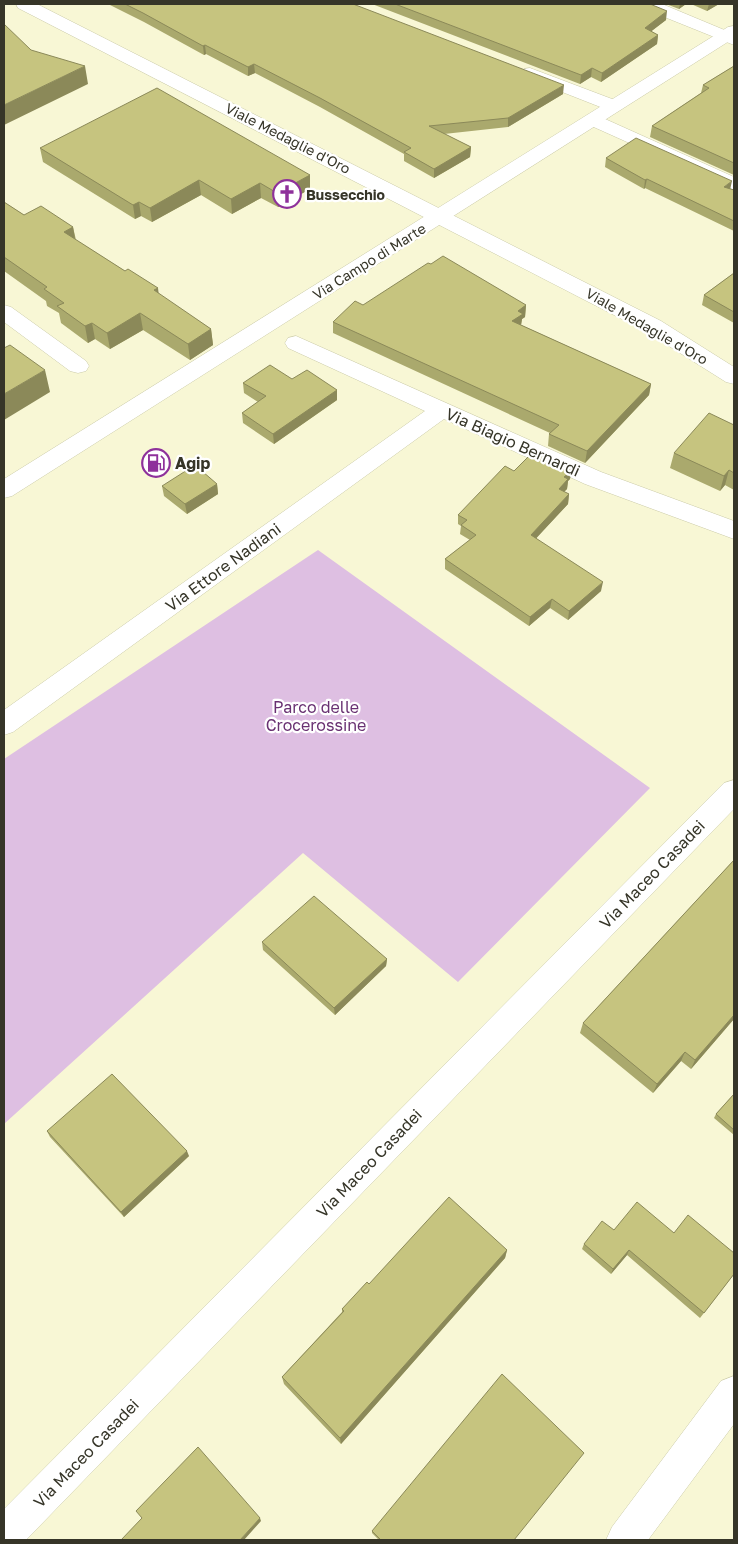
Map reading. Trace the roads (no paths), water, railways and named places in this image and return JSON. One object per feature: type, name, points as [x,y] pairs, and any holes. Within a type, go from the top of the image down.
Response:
[{"type":"street","name":"Viale Medaglie d'Oro","points":[[24,4],[653,326],[734,377]]},
{"type":"street","points":[[648,4],[731,36]]},
{"type":"street","name":"Via Campo di Marte","points":[[4,490],[614,106],[731,36]]},
{"type":"street","points":[[515,67],[614,106]]},
{"type":"street","points":[[594,120],[734,184]]},
{"type":"street","points":[[4,312],[78,366]]},
{"type":"street","name":"Via Biagio Bernardi","points":[[296,343],[593,478],[734,530]]},
{"type":"street","name":"Via Ettore Nadiani","points":[[4,724],[442,410]]},
{"type":"street","name":"Via Maceo Casadei","points":[[4,1536],[734,790]]},
{"type":"street","points":[[625,1540],[734,1394]]},
{"type":"place","name":"Bussecchio","points":[[287,194]]},
{"type":"place","name":"Agip","points":[[156,463]]},
{"type":"park label","name":"Parco delle Crocerossine","points":[[316,716]]}]
